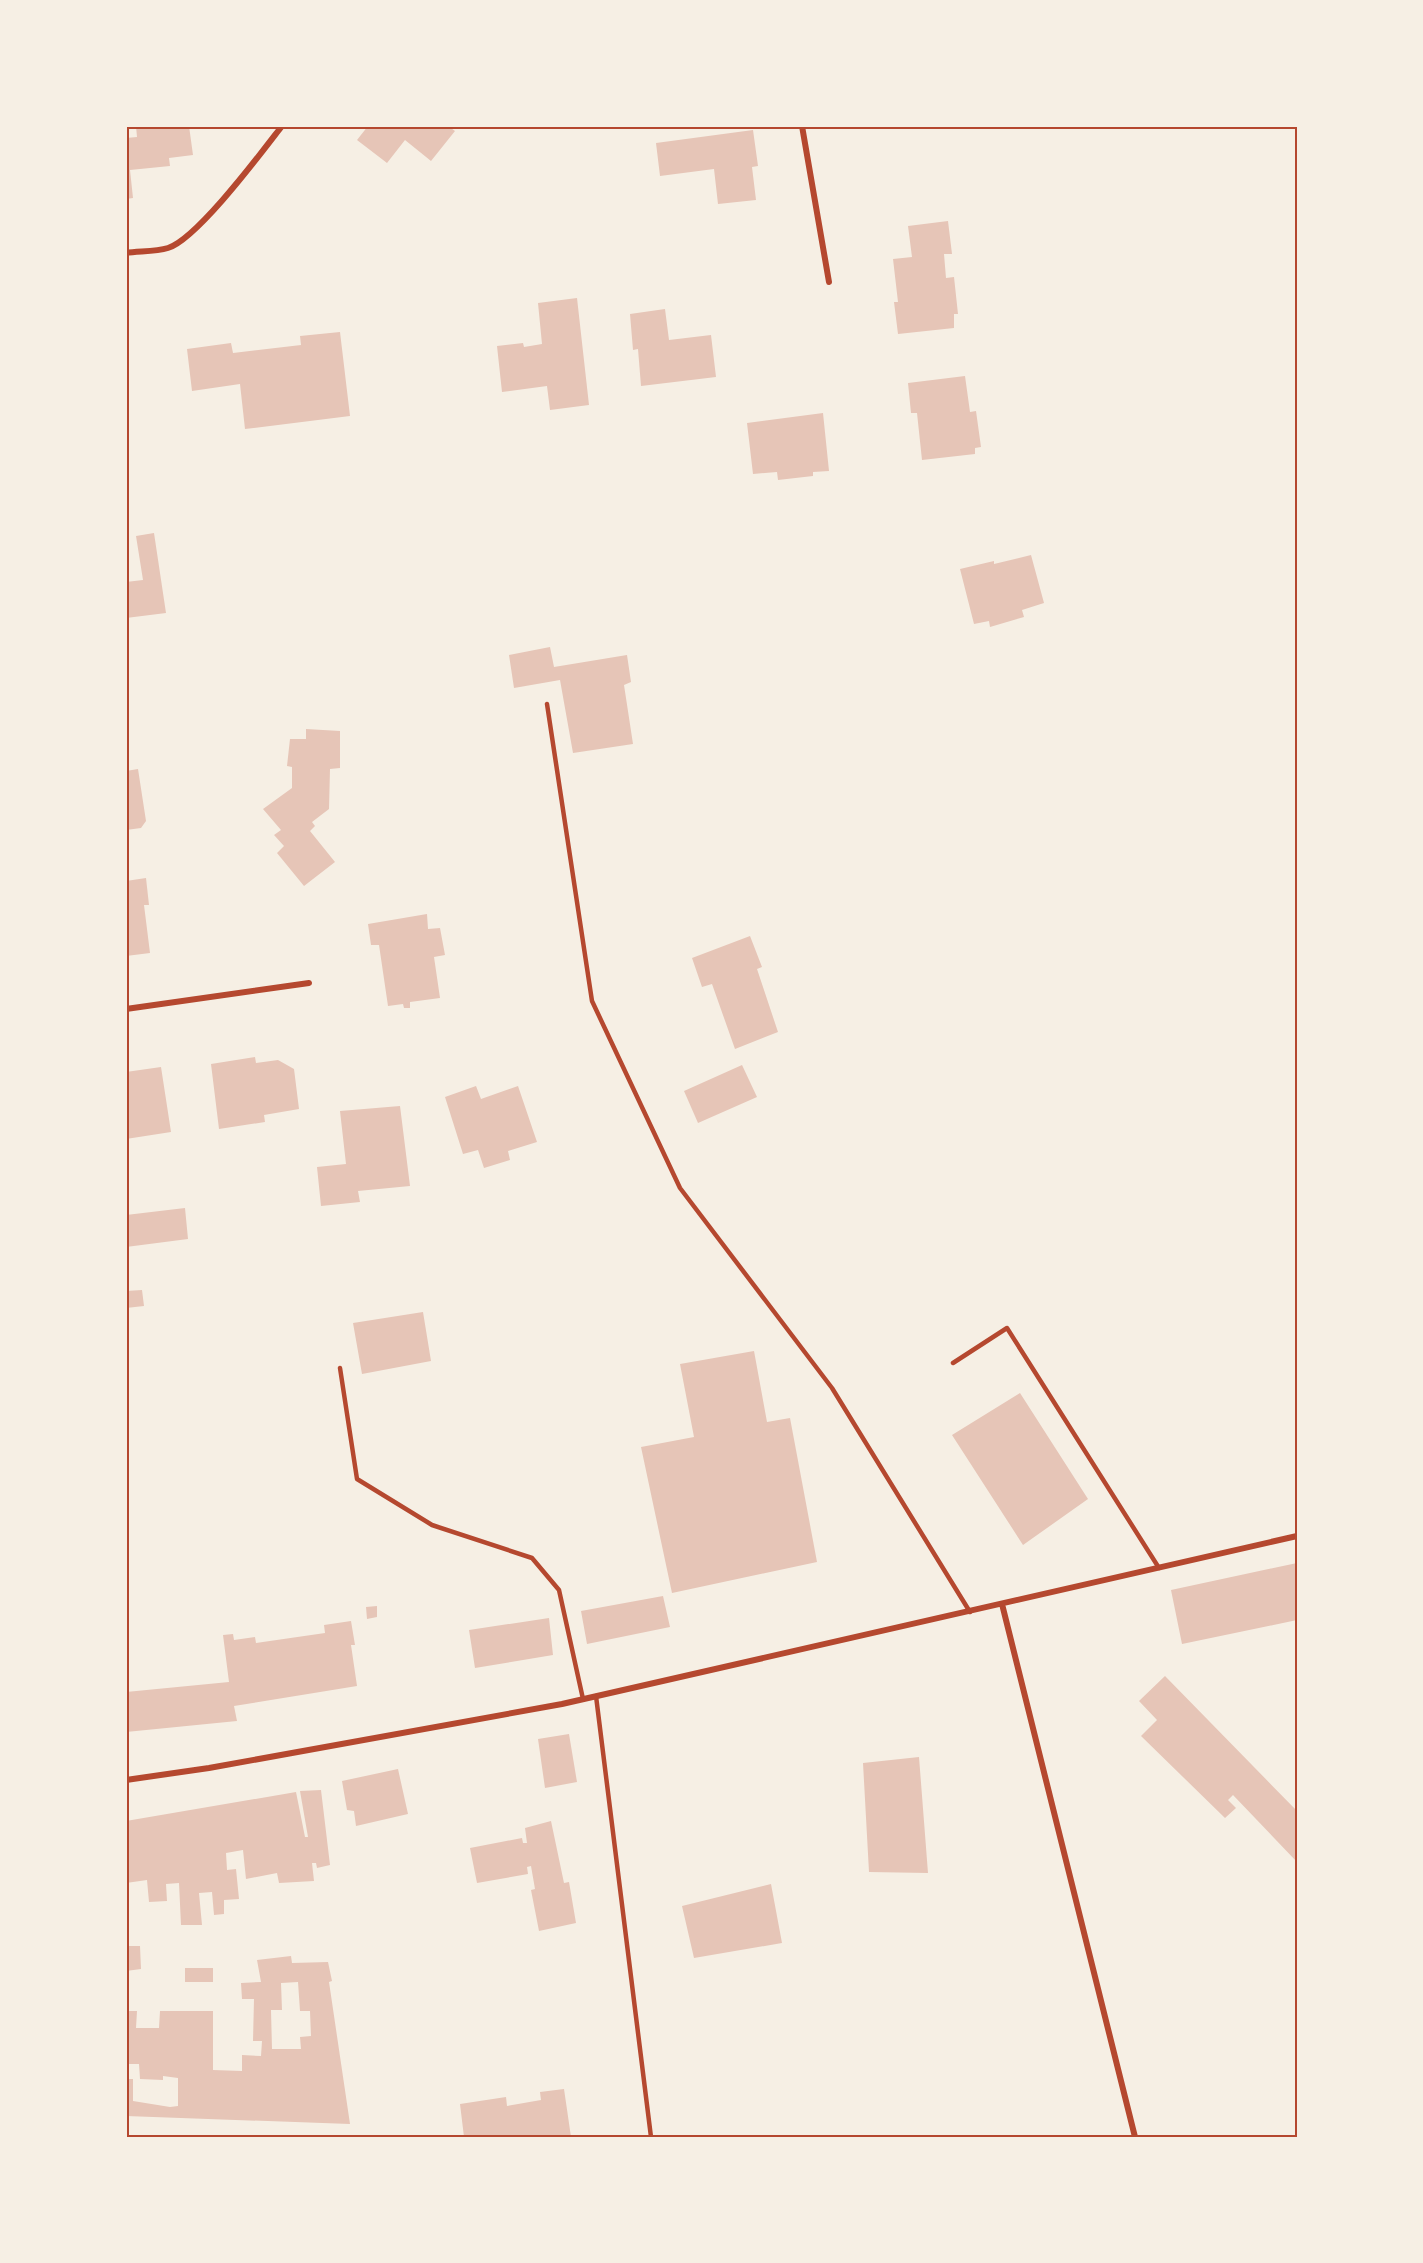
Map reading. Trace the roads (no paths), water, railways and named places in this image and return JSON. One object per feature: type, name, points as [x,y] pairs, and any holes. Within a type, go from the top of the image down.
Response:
[{"type":"street","points":[[126,253],[169,248],[188,236],[216,208],[282,126]]},
{"type":"street","points":[[802,126],[829,282]]},
{"type":"street","points":[[126,1009],[309,983]]},
{"type":"street","points":[[126,1780],[210,1768],[583,1699],[1297,1536]]},
{"type":"street","points":[[1002,1604],[1135,2137]]},
{"type":"lane","points":[[547,704],[592,1001],[680,1188],[832,1388],[970,1612]]},
{"type":"lane","points":[[953,1363],[1007,1328],[1160,1568]]},
{"type":"lane","points":[[340,1368],[357,1479],[432,1525],[532,1558],[559,1590],[583,1699]]},
{"type":"lane","points":[[596,1696],[651,2137]]}]
